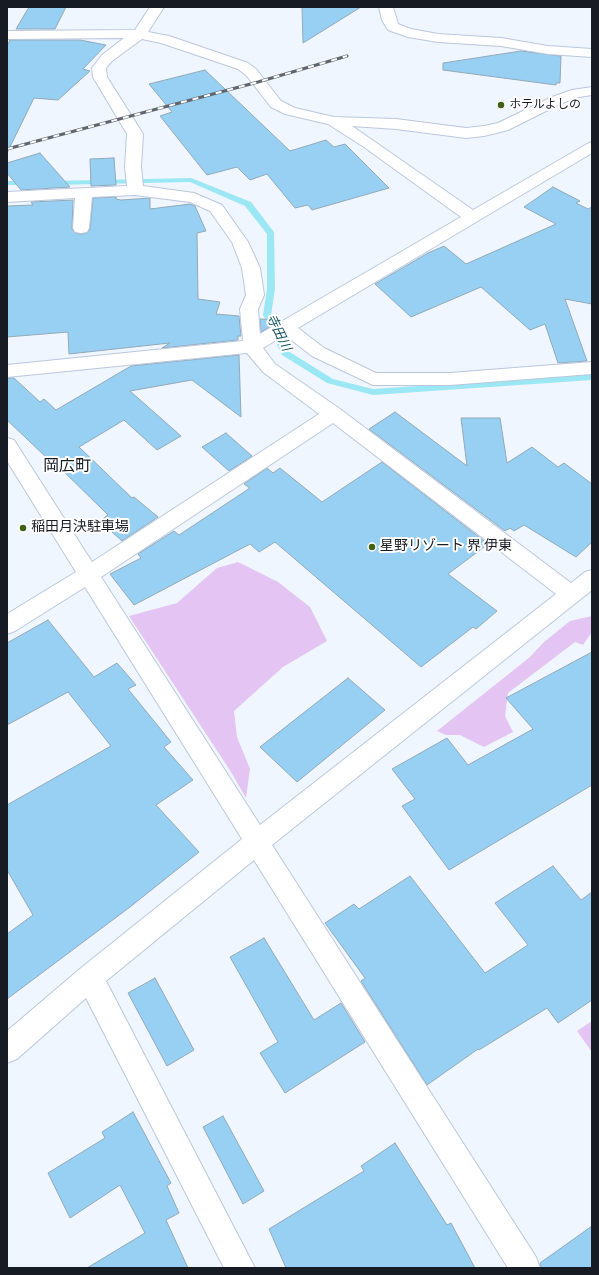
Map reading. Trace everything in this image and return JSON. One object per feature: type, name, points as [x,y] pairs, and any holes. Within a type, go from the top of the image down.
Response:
[{"type":"street","points":[[134,184],[135,134],[126,117],[100,77],[99,68],[107,58],[139,34],[157,7]]},
{"type":"street","points":[[386,7],[389,20],[393,27],[408,33],[438,38],[501,42],[548,50],[592,52]]},
{"type":"street","points":[[7,35],[139,34],[164,39],[232,61],[251,72],[276,104],[290,111],[332,121],[396,124],[466,133],[484,131],[502,127],[557,100],[577,93],[592,91]]},
{"type":"street","points":[[332,121],[369,144],[472,218]]},
{"type":"street","points":[[7,371],[252,346],[286,328],[592,147]]},
{"type":"street","points":[[7,197],[84,192],[134,184],[194,198],[216,208],[240,242],[251,268],[255,295],[249,309],[252,346],[269,368],[333,414],[571,594]]},
{"type":"street","points":[[81,228],[84,192]]},
{"type":"street","points":[[286,328],[318,352],[373,379],[450,378],[592,368]]},
{"type":"street","points":[[7,625],[125,551],[333,414]]},
{"type":"street","points":[[7,445],[256,843],[525,1268]]},
{"type":"street","points":[[7,1049],[90,977],[256,843],[592,578]]},
{"type":"street","points":[[90,977],[240,1268]]},
{"type":"shaded area","points":[[238,562],[278,582],[310,607],[327,641],[283,667],[234,711],[237,737],[250,769],[246,798],[231,772],[129,616],[177,603],[217,568]]},
{"type":"shaded area","points":[[592,616],[592,632],[583,645],[575,642],[508,693],[505,716],[513,732],[484,747],[460,735],[446,735],[437,731],[530,657],[544,642],[570,621]]},
{"type":"shaded area","points":[[592,1021],[592,1052],[577,1031]]},
{"type":"building","points":[[29,7],[66,7],[55,29],[16,29]]},
{"type":"building","points":[[302,7],[361,7],[303,43]]},
{"type":"building","points":[[10,40],[80,40],[106,45],[83,69],[90,71],[58,100],[34,98],[7,153],[7,46]]},
{"type":"building","points":[[521,51],[561,56],[560,83],[556,83],[556,85],[443,70],[443,63]]},
{"type":"building","points":[[205,70],[290,151],[326,140],[334,147],[345,144],[389,188],[312,210],[308,205],[295,208],[267,174],[250,180],[237,167],[207,175],[160,116],[172,112],[149,84]]},
{"type":"building","points":[[40,153],[70,187],[21,190],[7,173],[7,163]]},
{"type":"building","points":[[114,158],[116,185],[91,186],[90,159]]},
{"type":"building","points":[[553,187],[580,201],[576,203],[588,209],[592,207],[592,304],[565,299],[587,361],[558,363],[545,324],[530,330],[481,287],[411,317],[375,284],[428,253],[444,246],[466,264],[556,224],[524,207]]},
{"type":"building","points":[[116,197],[116,199],[121,200],[150,198],[150,209],[190,204],[195,206],[206,231],[197,233],[198,299],[220,302],[216,314],[239,316],[241,336],[238,336],[238,340],[162,348],[170,343],[69,354],[68,332],[7,337],[7,206],[33,205],[31,202],[73,200],[72,229],[75,233],[81,234],[87,233],[90,229],[93,198]]},
{"type":"building","points":[[260,319],[277,320],[277,322],[261,332]]},
{"type":"building","points":[[239,355],[241,417],[192,380],[130,391],[181,436],[157,450],[124,420],[79,447],[132,498],[134,497],[158,517],[122,541],[100,521],[108,515],[49,457],[47,458],[7,420],[7,378],[14,378],[40,402],[44,399],[56,410],[131,366]]},
{"type":"building","points":[[395,412],[467,466],[461,418],[500,418],[507,463],[532,447],[558,467],[564,463],[592,484],[592,542],[576,557],[524,525],[514,531],[510,528],[505,531],[369,429]]},
{"type":"building","points":[[226,433],[252,456],[229,471],[202,447]]},
{"type":"building","points":[[382,462],[488,544],[448,574],[497,611],[476,629],[473,627],[421,667],[275,542],[259,552],[250,544],[134,605],[110,574],[141,558],[138,554],[174,531],[179,535],[250,488],[244,484],[267,468],[273,473],[280,468],[322,502]]},
{"type":"building","points":[[48,620],[94,677],[117,663],[136,685],[128,689],[171,742],[164,747],[193,780],[156,805],[199,852],[130,907],[7,999],[7,934],[33,915],[7,870],[7,805],[111,746],[68,692],[7,725],[7,643]]},
{"type":"building","points":[[592,652],[592,785],[449,870],[402,806],[415,799],[392,769],[447,738],[468,765],[533,729],[506,698]]},
{"type":"building","points":[[348,678],[385,710],[297,782],[260,747]]},
{"type":"building","points":[[553,866],[581,900],[592,892],[592,1000],[558,1023],[547,1008],[479,1050],[478,1049],[427,1085],[361,981],[365,978],[325,923],[354,904],[359,909],[410,876],[485,973],[528,945],[495,903]]},
{"type":"building","points":[[264,938],[314,1020],[341,1003],[365,1042],[285,1093],[260,1053],[278,1042],[230,957]]},
{"type":"building","points":[[155,978],[194,1050],[167,1066],[128,993]]},
{"type":"building","points":[[133,1112],[171,1183],[167,1186],[179,1213],[166,1220],[188,1268],[87,1268],[145,1233],[120,1185],[70,1218],[48,1173],[105,1138],[102,1132]]},
{"type":"building","points":[[223,1116],[264,1191],[243,1204],[203,1127]]},
{"type":"building","points":[[395,1143],[447,1225],[451,1223],[475,1268],[286,1268],[269,1229],[364,1171],[361,1166]]},
{"type":"building","points":[[592,1226],[592,1268],[541,1268],[540,1263]]},
{"type":"waterway","name":"寺田川","points":[[53,183],[191,180],[248,204],[271,234],[271,289],[267,315],[285,353],[330,381],[373,392],[592,377]]},
{"type":"waterway","name":"寺田川","points":[[7,183],[29,183]]},
{"type":"railway","points":[[7,149],[258,82],[347,56]]},
{"type":"place","name":"ホテルよしの","points":[[501,105]]},
{"type":"place","name":"稲田月決駐車場","points":[[23,528]]},
{"type":"place","name":"星野リゾート 界 伊東","points":[[372,547]]},
{"type":"district","name":"岡広町","points":[[67,467]]}]
